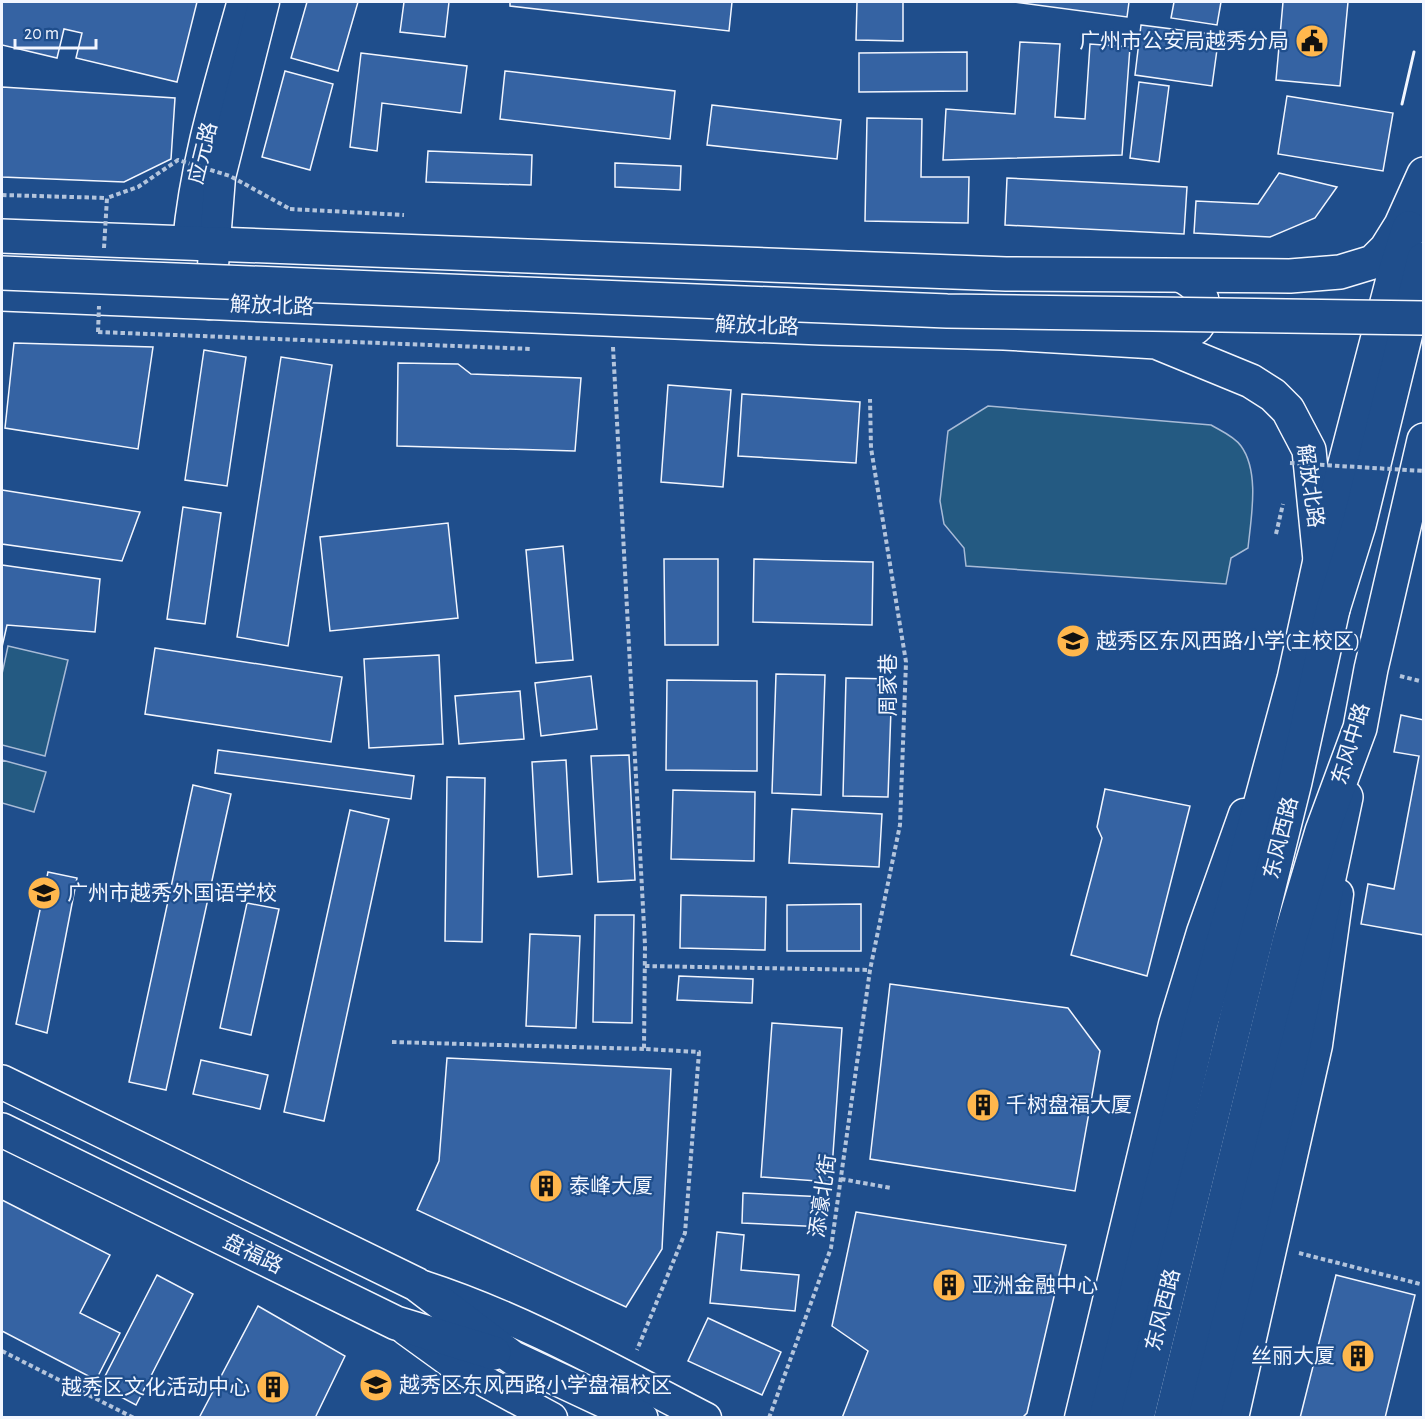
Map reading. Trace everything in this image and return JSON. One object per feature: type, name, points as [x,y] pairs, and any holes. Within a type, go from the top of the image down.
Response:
[{"type":"main road","points":[[2,236],[996,274],[1290,276],[1340,272],[1373,262],[1386,249],[1401,225],[1424,174]]},
{"type":"main road","points":[[1106,1418],[1201,1024],[1294,679],[1320,560],[1393,279],[1424,186]]},
{"type":"main road","name":"应元路","points":[[201,244],[210,304]]},
{"type":"main road","name":"解放北路","points":[[2,257],[1004,296],[1250,302],[1424,301]]},
{"type":"main road","name":"东风西路","points":[[1137,1418],[1295,782],[1333,609],[1359,525],[1424,259]]},
{"type":"main road","name":"解放北路","points":[[2,273],[947,311],[1424,318]]},
{"type":"main road","name":"解放北路","points":[[2,294],[210,304],[613,336],[1004,333],[1156,342],[1251,381],[1273,395],[1288,410],[1309,450],[1320,560],[1333,609]]},
{"type":"main road","name":"东风中路","points":[[1278,1046],[1305,881],[1360,728],[1371,669],[1424,440]]},
{"type":"main road","points":[[1203,1418],[1278,1046]]},
{"type":"main road","name":"东风西路","points":[[1171,1418],[1278,1046]]},
{"type":"main road","points":[[2,1082],[416,1284],[513,1358],[641,1418]]},
{"type":"main road","name":"盘福路","points":[[2,1130],[396,1323],[513,1358]]},
{"type":"street","name":"应元路","points":[[201,244],[191,202],[243,2]]},
{"type":"street","points":[[201,244],[264,2]]},
{"type":"street","points":[[1156,342],[1197,328],[1201,322],[1204,305],[1202,296],[1194,284],[1181,277]]},
{"type":"street","points":[[1080,1418],[1174,1024],[1202,932],[1294,679]]},
{"type":"street","points":[[1233,1418],[1273,1246],[1325,997],[1360,728]]},
{"type":"street","points":[[416,1284],[476,1303],[706,1418]]},
{"type":"street","points":[[396,1323],[453,1364],[552,1418]]},
{"type":"path","points":[[2,195],[107,198],[138,187],[178,160],[230,176],[290,209],[404,215]]},
{"type":"path","points":[[98,332],[543,349]]},
{"type":"path","points":[[602,351],[613,336]]},
{"type":"path","points":[[613,336],[645,966],[644,1049]]},
{"type":"path","name":"周家巷","points":[[870,399],[872,448],[906,662],[900,825],[870,970]]},
{"type":"path","points":[[1290,463],[1424,471]]},
{"type":"path","points":[[645,966],[870,970]]},
{"type":"path","name":"添濠北街","points":[[770,1418],[831,1248],[870,970]]},
{"type":"path","points":[[392,1042],[699,1052],[685,1233],[627,1377]]},
{"type":"path","points":[[841,1179],[891,1188]]},
{"type":"path","points":[[1273,1246],[1424,1285]]},
{"type":"path","points":[[2,1351],[134,1418]]},
{"type":"shaded area","points":[[988,406],[1211,425],[1238,442],[1251,469],[1252,509],[1248,548],[1231,558],[1226,584],[966,566],[964,548],[944,524],[940,501],[948,431]]},
{"type":"shaded area","points":[[8,646],[68,660],[45,756],[2,745],[2,674]]},
{"type":"shaded area","points":[[2,760],[46,772],[34,812],[2,803]]},
{"type":"building","points":[[2,2],[197,2],[177,82],[76,58],[82,33],[64,29],[57,58],[2,45]]},
{"type":"building","points":[[307,2],[358,2],[338,71],[291,58]]},
{"type":"building","points":[[404,2],[449,2],[445,37],[400,32]]},
{"type":"building","points":[[510,2],[732,2],[729,31],[510,6]]},
{"type":"building","points":[[857,2],[903,2],[903,41],[856,40]]},
{"type":"building","points":[[1014,2],[1129,2],[1127,17]]},
{"type":"building","points":[[1174,2],[1221,2],[1217,25],[1171,18]]},
{"type":"building","name":"广州市公安局越秀分局","points":[[1283,2],[1348,2],[1340,86],[1276,80]]},
{"type":"building","points":[[1141,25],[1219,35],[1212,86],[1135,75]]},
{"type":"building","points":[[1020,42],[1060,44],[1055,117],[1085,119],[1090,44],[1130,47],[1122,155],[943,160],[946,109],[1015,114]]},
{"type":"building","points":[[967,52],[967,91],[859,92],[859,53]]},
{"type":"building","points":[[361,53],[467,66],[461,113],[382,103],[377,151],[350,147]]},
{"type":"building","points":[[285,71],[333,84],[310,170],[262,157]]},
{"type":"building","points":[[505,71],[675,91],[670,139],[500,119]]},
{"type":"building","points":[[1139,82],[1169,86],[1159,162],[1130,158]]},
{"type":"building","points":[[2,87],[175,98],[171,159],[124,182],[2,177]]},
{"type":"building","points":[[1287,96],[1393,113],[1383,171],[1278,154]]},
{"type":"building","points":[[712,105],[841,120],[837,159],[707,145]]},
{"type":"building","points":[[867,118],[922,119],[921,177],[969,177],[968,223],[865,221]]},
{"type":"building","points":[[428,151],[532,155],[531,185],[426,182]]},
{"type":"building","points":[[615,163],[681,166],[680,190],[615,187]]},
{"type":"building","points":[[1279,173],[1337,187],[1315,218],[1270,237],[1194,233],[1196,201],[1258,204]]},
{"type":"building","points":[[1007,178],[1187,187],[1184,234],[1005,225]]},
{"type":"building","points":[[14,343],[153,347],[138,449],[5,428]]},
{"type":"building","points":[[204,350],[246,357],[227,486],[185,480]]},
{"type":"building","points":[[281,357],[332,365],[288,646],[237,637]]},
{"type":"building","points":[[398,363],[458,364],[471,374],[581,378],[575,451],[397,446]]},
{"type":"building","points":[[668,385],[731,390],[723,487],[661,482]]},
{"type":"building","points":[[742,394],[860,402],[856,463],[738,456]]},
{"type":"building","points":[[2,490],[140,512],[122,561],[2,544]]},
{"type":"building","points":[[183,507],[221,513],[205,624],[167,619]]},
{"type":"building","points":[[448,523],[458,618],[330,631],[320,537]]},
{"type":"building","points":[[563,546],[573,660],[536,663],[526,550]]},
{"type":"building","points":[[664,559],[718,559],[718,645],[665,645]]},
{"type":"building","points":[[754,559],[873,562],[872,625],[753,622]]},
{"type":"building","points":[[2,565],[100,579],[95,632],[7,625],[2,647]]},
{"type":"building","points":[[155,648],[342,677],[331,742],[145,714]]},
{"type":"building","points":[[439,655],[443,744],[369,748],[364,659]]},
{"type":"building","points":[[776,674],[825,675],[821,795],[772,793]]},
{"type":"building","points":[[591,676],[597,729],[541,736],[535,683]]},
{"type":"building","points":[[846,678],[892,679],[888,797],[843,796]]},
{"type":"building","points":[[667,680],[757,681],[757,771],[666,770]]},
{"type":"building","points":[[520,691],[524,739],[459,744],[455,696]]},
{"type":"building","points":[[1401,715],[1424,720],[1424,935],[1361,924],[1368,884],[1394,889],[1419,756],[1394,752]]},
{"type":"building","points":[[218,750],[414,776],[411,799],[215,773]]},
{"type":"building","points":[[629,755],[635,880],[598,882],[591,756]]},
{"type":"building","points":[[566,760],[572,874],[538,877],[532,762]]},
{"type":"building","points":[[447,777],[485,778],[482,942],[445,941]]},
{"type":"building","points":[[193,785],[231,794],[166,1090],[129,1082]]},
{"type":"building","points":[[1105,789],[1190,806],[1147,976],[1071,955],[1102,838],[1097,827]]},
{"type":"building","points":[[673,790],[755,792],[754,861],[671,859]]},
{"type":"building","points":[[792,809],[882,814],[879,867],[789,863]]},
{"type":"building","points":[[350,810],[389,819],[324,1121],[284,1112]]},
{"type":"building","points":[[48,872],[77,878],[47,1033],[16,1024]]},
{"type":"building","points":[[681,895],[766,897],[765,950],[680,948]]},
{"type":"building","points":[[247,903],[279,909],[251,1035],[220,1028]]},
{"type":"building","points":[[861,904],[861,951],[787,951],[787,905]]},
{"type":"building","points":[[595,915],[634,915],[632,1023],[593,1022]]},
{"type":"building","points":[[530,934],[580,936],[576,1028],[526,1026]]},
{"type":"building","points":[[679,976],[753,979],[752,1003],[677,1000]]},
{"type":"building","name":"千树盘福大厦","points":[[890,984],[1068,1008],[1100,1051],[1075,1191],[870,1159]]},
{"type":"building","points":[[772,1023],[842,1028],[831,1182],[761,1177]]},
{"type":"building","name":"泰峰大厦","points":[[447,1058],[671,1069],[662,1249],[626,1307],[417,1210],[439,1161]]},
{"type":"building","points":[[201,1060],[268,1075],[260,1109],[193,1094]]},
{"type":"building","points":[[743,1193],[826,1197],[825,1227],[742,1223]]},
{"type":"building","points":[[2,1200],[110,1255],[80,1313],[120,1333],[96,1380],[2,1331]]},
{"type":"building","name":"亚洲金融中心","points":[[856,1212],[1066,1245],[1027,1413],[1022,1418],[842,1418],[868,1351],[832,1326]]},
{"type":"building","points":[[717,1232],[744,1235],[741,1270],[799,1275],[795,1311],[710,1303]]},
{"type":"building","points":[[157,1275],[193,1294],[136,1405],[100,1386]]},
{"type":"building","name":"丝丽大厦","points":[[1336,1275],[1415,1295],[1385,1418],[1300,1418]]},
{"type":"building","name":"越秀区文化活动中心","points":[[258,1306],[345,1356],[315,1418],[199,1418]]},
{"type":"building","points":[[708,1318],[781,1352],[762,1395],[688,1361]]},
{"type":"wall","points":[[1402,104],[1414,52]]},
{"type":"place","name":"广州市公安局越秀分局","points":[[1312,41]]},
{"type":"place","name":"越秀区东风西路小学(主校区)","points":[[1073,641]]},
{"type":"place","name":"广州市越秀外国语学校","points":[[44,893]]},
{"type":"place","name":"千树盘福大厦","points":[[983,1105]]},
{"type":"place","name":"泰峰大厦","points":[[546,1186]]},
{"type":"place","name":"亚洲金融中心","points":[[949,1285]]},
{"type":"place","name":"丝丽大厦","points":[[1358,1356]]},
{"type":"place","name":"越秀区东风西路小学盘福校区","points":[[376,1385]]},
{"type":"place","name":"越秀区文化活动中心","points":[[273,1387]]}]
